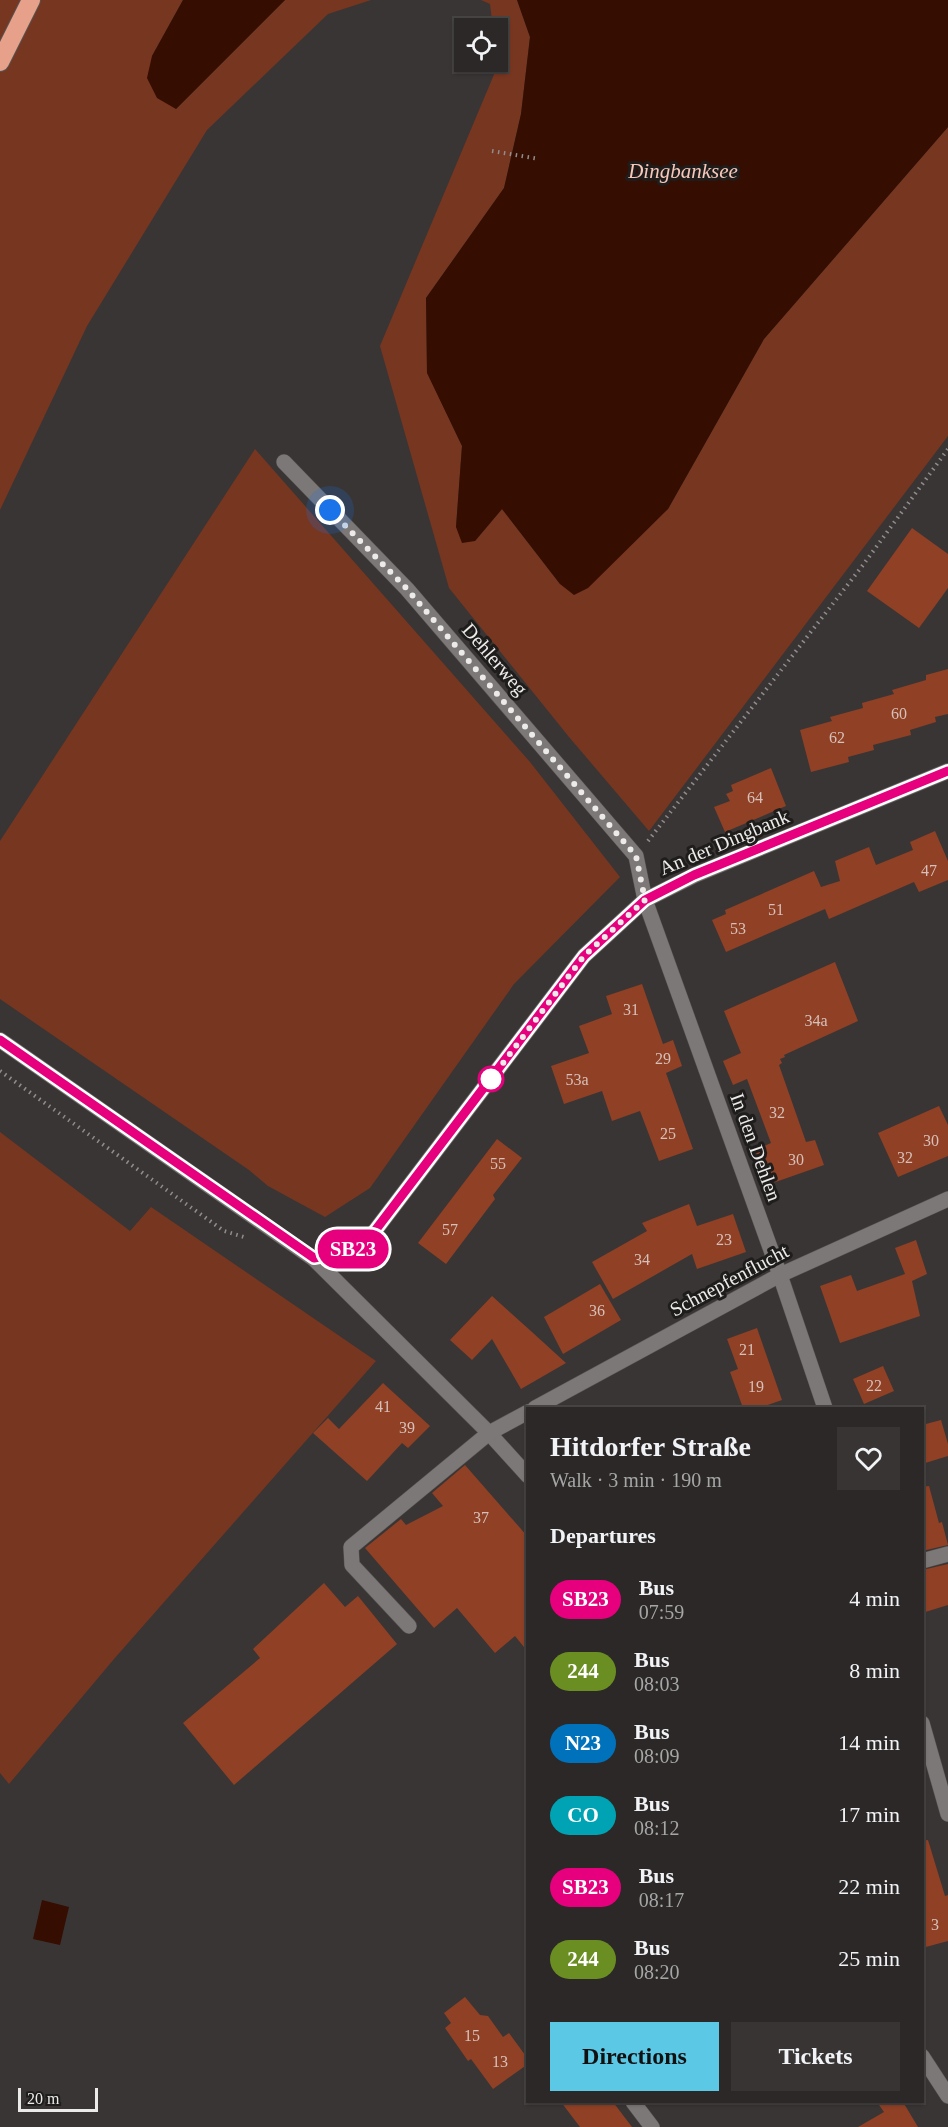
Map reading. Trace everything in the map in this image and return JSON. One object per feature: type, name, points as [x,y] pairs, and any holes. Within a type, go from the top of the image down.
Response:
[{"type":"highway","points":[[0,62],[31,0]]},
{"type":"street","name":"Dehlerweg","points":[[284,462],[407,589],[636,856],[645,900]]},
{"type":"street","name":"An der Dingbank","points":[[314,1258],[351,1251],[374,1232],[584,956],[645,900],[694,875],[948,771]]},
{"type":"street","name":"In den Dehlen","points":[[645,900],[780,1275],[825,1407]]},
{"type":"street","points":[[0,1040],[314,1258],[489,1433],[526,1474]]},
{"type":"street","name":"Schnepfenflucht","points":[[537,1407],[780,1275],[948,1198]]},
{"type":"street","points":[[409,1626],[352,1565],[351,1547],[489,1433],[526,1413]]},
{"type":"street","points":[[924,1560],[948,1554]]},
{"type":"street","points":[[924,1730],[948,1814]]},
{"type":"street","points":[[924,2059],[948,2096]]},
{"type":"street","points":[[634,2103],[652,2127]]},
{"type":"path","points":[[492,151],[539,159]]},
{"type":"path","points":[[636,856],[855,574],[948,448]]},
{"type":"path","points":[[0,1071],[224,1231],[246,1238]]},
{"type":"shaded area","points":[[0,0],[183,0],[152,56],[176,109],[285,0],[371,0],[328,14],[207,130],[87,326],[0,510]]},
{"type":"shaded area","points":[[481,0],[517,0],[530,37],[521,114],[504,188],[426,298],[427,372],[462,446],[456,527],[475,541],[502,509],[560,584],[668,509],[764,339],[948,127],[948,436],[649,831],[569,737],[449,588],[380,346],[495,72],[508,72],[508,18],[492,18],[490,4]]},
{"type":"shaded area","points":[[255,449],[530,762],[620,877],[514,984],[370,1188],[325,1217],[268,1186],[249,1170],[0,999],[0,841]]},
{"type":"shaded area","points":[[0,1132],[130,1231],[151,1207],[376,1361],[114,1659],[9,1784],[0,1773]]},
{"type":"water","points":[[183,0],[285,0],[176,109],[157,98],[147,78],[152,56]]},
{"type":"water","name":"Dingbanksee","points":[[517,0],[948,0],[948,127],[764,339],[668,509],[588,588],[574,595],[560,584],[502,509],[475,541],[462,543],[456,527],[462,446],[427,373],[426,298],[504,188],[521,114],[530,37]]},
{"type":"water","points":[[42,1900],[69,1907],[60,1945],[33,1939]]},
{"type":"building","points":[[912,528],[948,554],[948,588],[919,628],[867,591]]},
{"type":"building","points":[[948,669],[948,714],[935,717],[936,722],[910,730],[911,735],[873,745],[874,750],[848,757],[849,762],[811,772],[800,730],[832,721],[830,717],[863,708],[862,703],[894,694],[892,690],[926,680],[926,675]]},
{"type":"building","points":[[771,768],[786,806],[725,832],[714,807],[730,801],[726,794],[733,791],[731,785]]},
{"type":"building","points":[[935,831],[948,861],[948,880],[919,892],[914,882],[829,919],[825,909],[726,952],[712,920],[726,914],[725,910],[814,871],[821,887],[840,881],[835,861],[869,847],[876,865],[913,850],[910,842]]},
{"type":"building","points":[[835,962],[858,1021],[784,1055],[779,1065],[806,1142],[815,1140],[824,1165],[767,1185],[755,1150],[771,1143],[747,1079],[733,1085],[723,1061],[741,1053],[724,1011]]},
{"type":"building","points":[[642,984],[663,1044],[673,1040],[682,1066],[666,1073],[693,1149],[659,1161],[640,1111],[612,1121],[602,1091],[564,1104],[551,1066],[589,1053],[579,1026],[612,1014],[606,996]]},
{"type":"building","points":[[939,1106],[948,1125],[948,1156],[898,1177],[878,1133]]},
{"type":"building","points":[[497,1139],[522,1158],[493,1195],[495,1199],[446,1264],[418,1243]]},
{"type":"building","points":[[689,1204],[697,1226],[733,1214],[746,1252],[697,1269],[692,1254],[613,1299],[592,1262],[647,1231],[642,1223]]},
{"type":"building","points":[[916,1240],[927,1274],[912,1281],[920,1316],[840,1343],[820,1286],[851,1275],[857,1291],[905,1274],[895,1248]]},
{"type":"building","points":[[600,1284],[621,1320],[563,1354],[544,1317]]},
{"type":"building","points":[[492,1296],[566,1363],[521,1389],[492,1339],[472,1360],[450,1340]]},
{"type":"building","points":[[757,1328],[782,1400],[762,1407],[743,1407],[730,1372],[738,1369],[727,1339]]},
{"type":"building","points":[[883,1366],[894,1391],[864,1404],[853,1379]]},
{"type":"building","points":[[383,1383],[430,1426],[408,1448],[402,1443],[367,1481],[313,1433],[328,1418],[339,1429]]},
{"type":"building","points":[[941,1420],[948,1444],[948,1456],[924,1463],[924,1424]]},
{"type":"building","points":[[465,1465],[526,1535],[526,1650],[515,1636],[495,1653],[457,1608],[434,1628],[365,1548],[401,1519],[406,1525],[443,1506],[432,1493]]},
{"type":"building","points":[[929,1486],[939,1523],[942,1522],[948,1545],[924,1551],[924,1487]]},
{"type":"building","points":[[948,1564],[948,1605],[924,1612],[924,1570]]},
{"type":"building","points":[[324,1583],[345,1607],[358,1596],[397,1644],[234,1785],[183,1723],[260,1658],[253,1649]]},
{"type":"building","points":[[928,1840],[945,1896],[948,1895],[948,1941],[924,1947],[924,1841]]},
{"type":"building","points":[[465,1997],[480,2015],[488,2016],[503,2037],[509,2033],[526,2056],[526,2065],[493,2089],[471,2059],[468,2061],[445,2028],[451,2023],[444,2013]]},
{"type":"building","points":[[562,2103],[614,2103],[632,2127],[580,2127]]},
{"type":"building","points":[[878,2103],[904,2103],[918,2127],[858,2127],[884,2112]]},
{"type":"bus line","name":"SB23","points":[[0,1040],[314,1258],[351,1251],[374,1232],[584,956],[645,900],[694,875],[948,771]]},
{"type":"route","points":[[330,510],[407,589],[636,856],[645,900],[584,956],[491,1079]]}]
